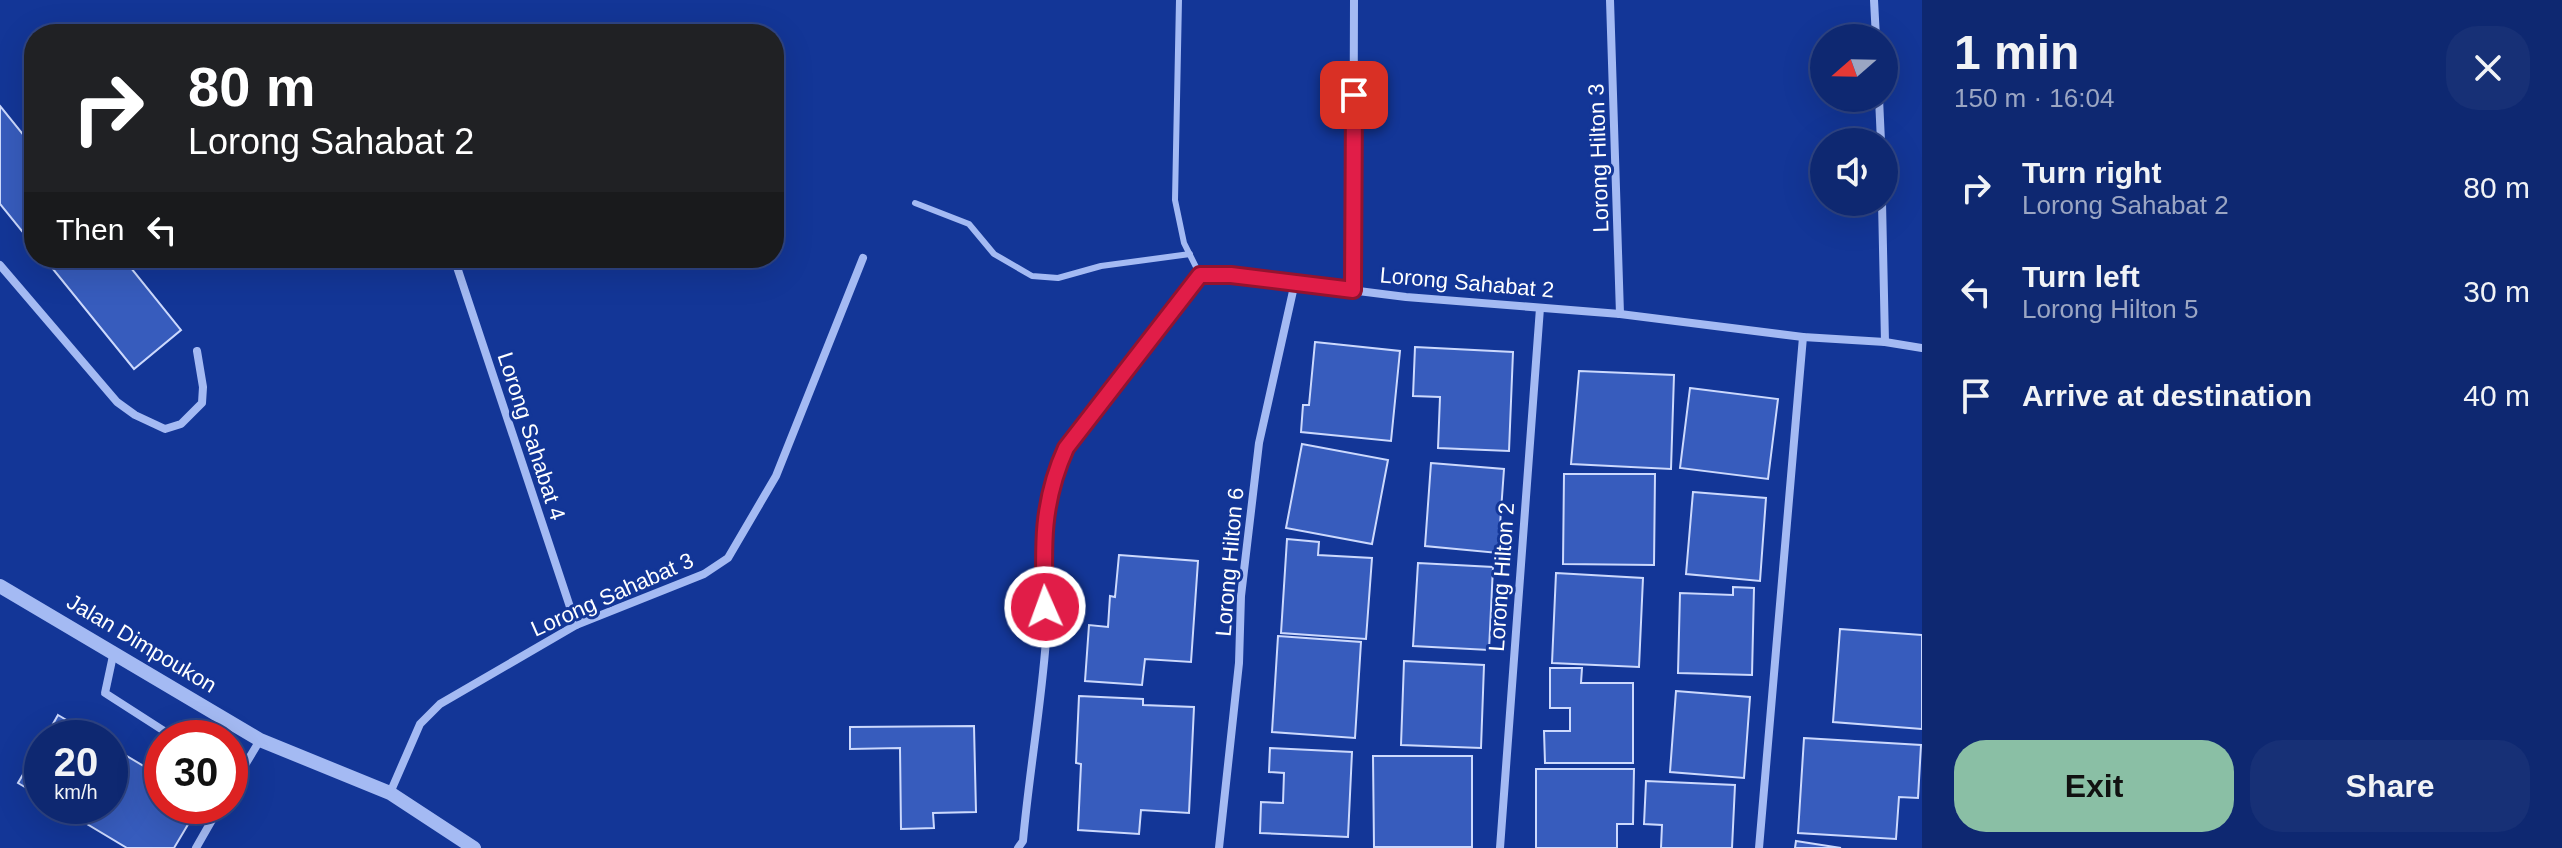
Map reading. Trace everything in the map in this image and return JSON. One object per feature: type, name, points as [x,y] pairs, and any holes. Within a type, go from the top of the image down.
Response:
[{"type":"street","points":[[1353,290],[1354,0]]},
{"type":"street","name":"Lorong Hilton 3","points":[[1610,0],[1620,314]]},
{"type":"street","points":[[1874,0],[1875,24]]},
{"type":"street","points":[[1882,216],[1885,342]]},
{"type":"street","name":"Lorong Sahabat 3","points":[[390,793],[420,724],[440,704],[576,625],[704,574],[728,558],[776,476],[863,258]]},
{"type":"street","points":[[0,265],[117,402],[152,425],[165,429],[181,424],[202,403],[203,387],[197,351]]},
{"type":"street","name":"Lorong Sahabat 4","points":[[457,268],[576,625]]},
{"type":"street","points":[[1018,848],[1023,841],[1046,639],[1042,544],[1052,478],[1066,448],[1200,275]]},
{"type":"street","name":"Lorong Sahabat 2","points":[[1200,275],[1231,275],[1353,290],[1620,314],[1922,348]]},
{"type":"street","name":"Lorong Hilton 6","points":[[1219,848],[1239,663],[1241,596],[1259,443],[1273,368],[1295,282]]},
{"type":"street","name":"Lorong Hilton 2","points":[[1500,848],[1540,308]]},
{"type":"street","points":[[1759,848],[1803,337]]},
{"type":"street","name":"Jalan Dimpoukon","points":[[0,586],[260,740],[390,793],[474,848]]},
{"type":"street","points":[[114,651],[105,693],[147,720]]},
{"type":"street","points":[[248,760],[260,740]]},
{"type":"street","points":[[196,848],[210,824]]},
{"type":"lane","points":[[1179,0],[1175,200],[1184,243],[1200,275]]},
{"type":"lane","points":[[915,203],[969,224],[994,254],[1032,276],[1058,278],[1101,266],[1190,254]]},
{"type":"building","points":[[0,106],[24,136],[24,234],[0,204]]},
{"type":"building","points":[[52,268],[131,268],[181,330],[134,369]]},
{"type":"building","points":[[1315,342],[1400,351],[1391,441],[1301,432],[1303,405],[1309,405]]},
{"type":"building","points":[[1415,347],[1513,352],[1509,451],[1438,448],[1440,397],[1413,396]]},
{"type":"building","points":[[1579,371],[1674,375],[1671,469],[1571,464]]},
{"type":"building","points":[[1690,388],[1778,399],[1768,479],[1680,468]]},
{"type":"building","points":[[1302,444],[1388,460],[1372,544],[1286,528]]},
{"type":"building","points":[[1431,463],[1504,469],[1498,553],[1425,546]]},
{"type":"building","points":[[1564,474],[1655,474],[1654,565],[1563,564]]},
{"type":"building","points":[[1693,492],[1766,498],[1760,581],[1686,574]]},
{"type":"building","points":[[1287,539],[1319,542],[1318,555],[1372,558],[1366,639],[1281,633]]},
{"type":"building","points":[[1119,555],[1198,561],[1191,662],[1145,659],[1142,685],[1085,681],[1089,625],[1108,627],[1110,596],[1115,597]]},
{"type":"building","points":[[1418,563],[1493,567],[1489,650],[1413,646]]},
{"type":"building","points":[[1556,573],[1643,578],[1639,667],[1552,663]]},
{"type":"building","points":[[1733,587],[1754,588],[1752,675],[1678,673],[1680,593],[1733,595]]},
{"type":"building","points":[[1840,629],[1922,635],[1922,729],[1833,722]]},
{"type":"building","points":[[1278,636],[1361,642],[1355,738],[1272,732]]},
{"type":"building","points":[[1404,661],[1484,665],[1481,748],[1401,745]]},
{"type":"building","points":[[1550,668],[1582,668],[1581,683],[1633,683],[1633,763],[1545,763],[1544,731],[1570,731],[1570,708],[1550,708]]},
{"type":"building","points":[[1676,691],[1750,697],[1744,778],[1670,772]]},
{"type":"building","points":[[1079,696],[1143,699],[1143,705],[1194,707],[1189,813],[1141,810],[1139,834],[1078,830],[1081,764],[1076,763]]},
{"type":"building","points":[[974,726],[976,812],[933,813],[934,828],[901,829],[900,748],[850,749],[850,727]]},
{"type":"building","points":[[1804,738],[1921,745],[1918,798],[1899,797],[1896,839],[1798,833]]},
{"type":"building","points":[[1270,748],[1352,752],[1348,837],[1260,833],[1261,802],[1283,803],[1284,773],[1269,772]]},
{"type":"building","points":[[1373,756],[1472,756],[1472,847],[1374,847]]},
{"type":"building","points":[[128,757],[144,766],[144,824],[188,824],[174,848],[127,848],[87,824],[128,824]]},
{"type":"building","points":[[1536,769],[1634,769],[1633,824],[1617,824],[1617,848],[1536,848]]},
{"type":"building","points":[[24,773],[24,786],[18,783]]},
{"type":"building","points":[[1646,781],[1735,785],[1732,848],[1661,848],[1662,825],[1644,824]]},
{"type":"building","points":[[1796,841],[1841,848],[1795,848]]},
{"type":"route","points":[[1045,607],[1042,544],[1046,510],[1052,478],[1066,448],[1200,275],[1231,275],[1353,290],[1354,95]]}]
